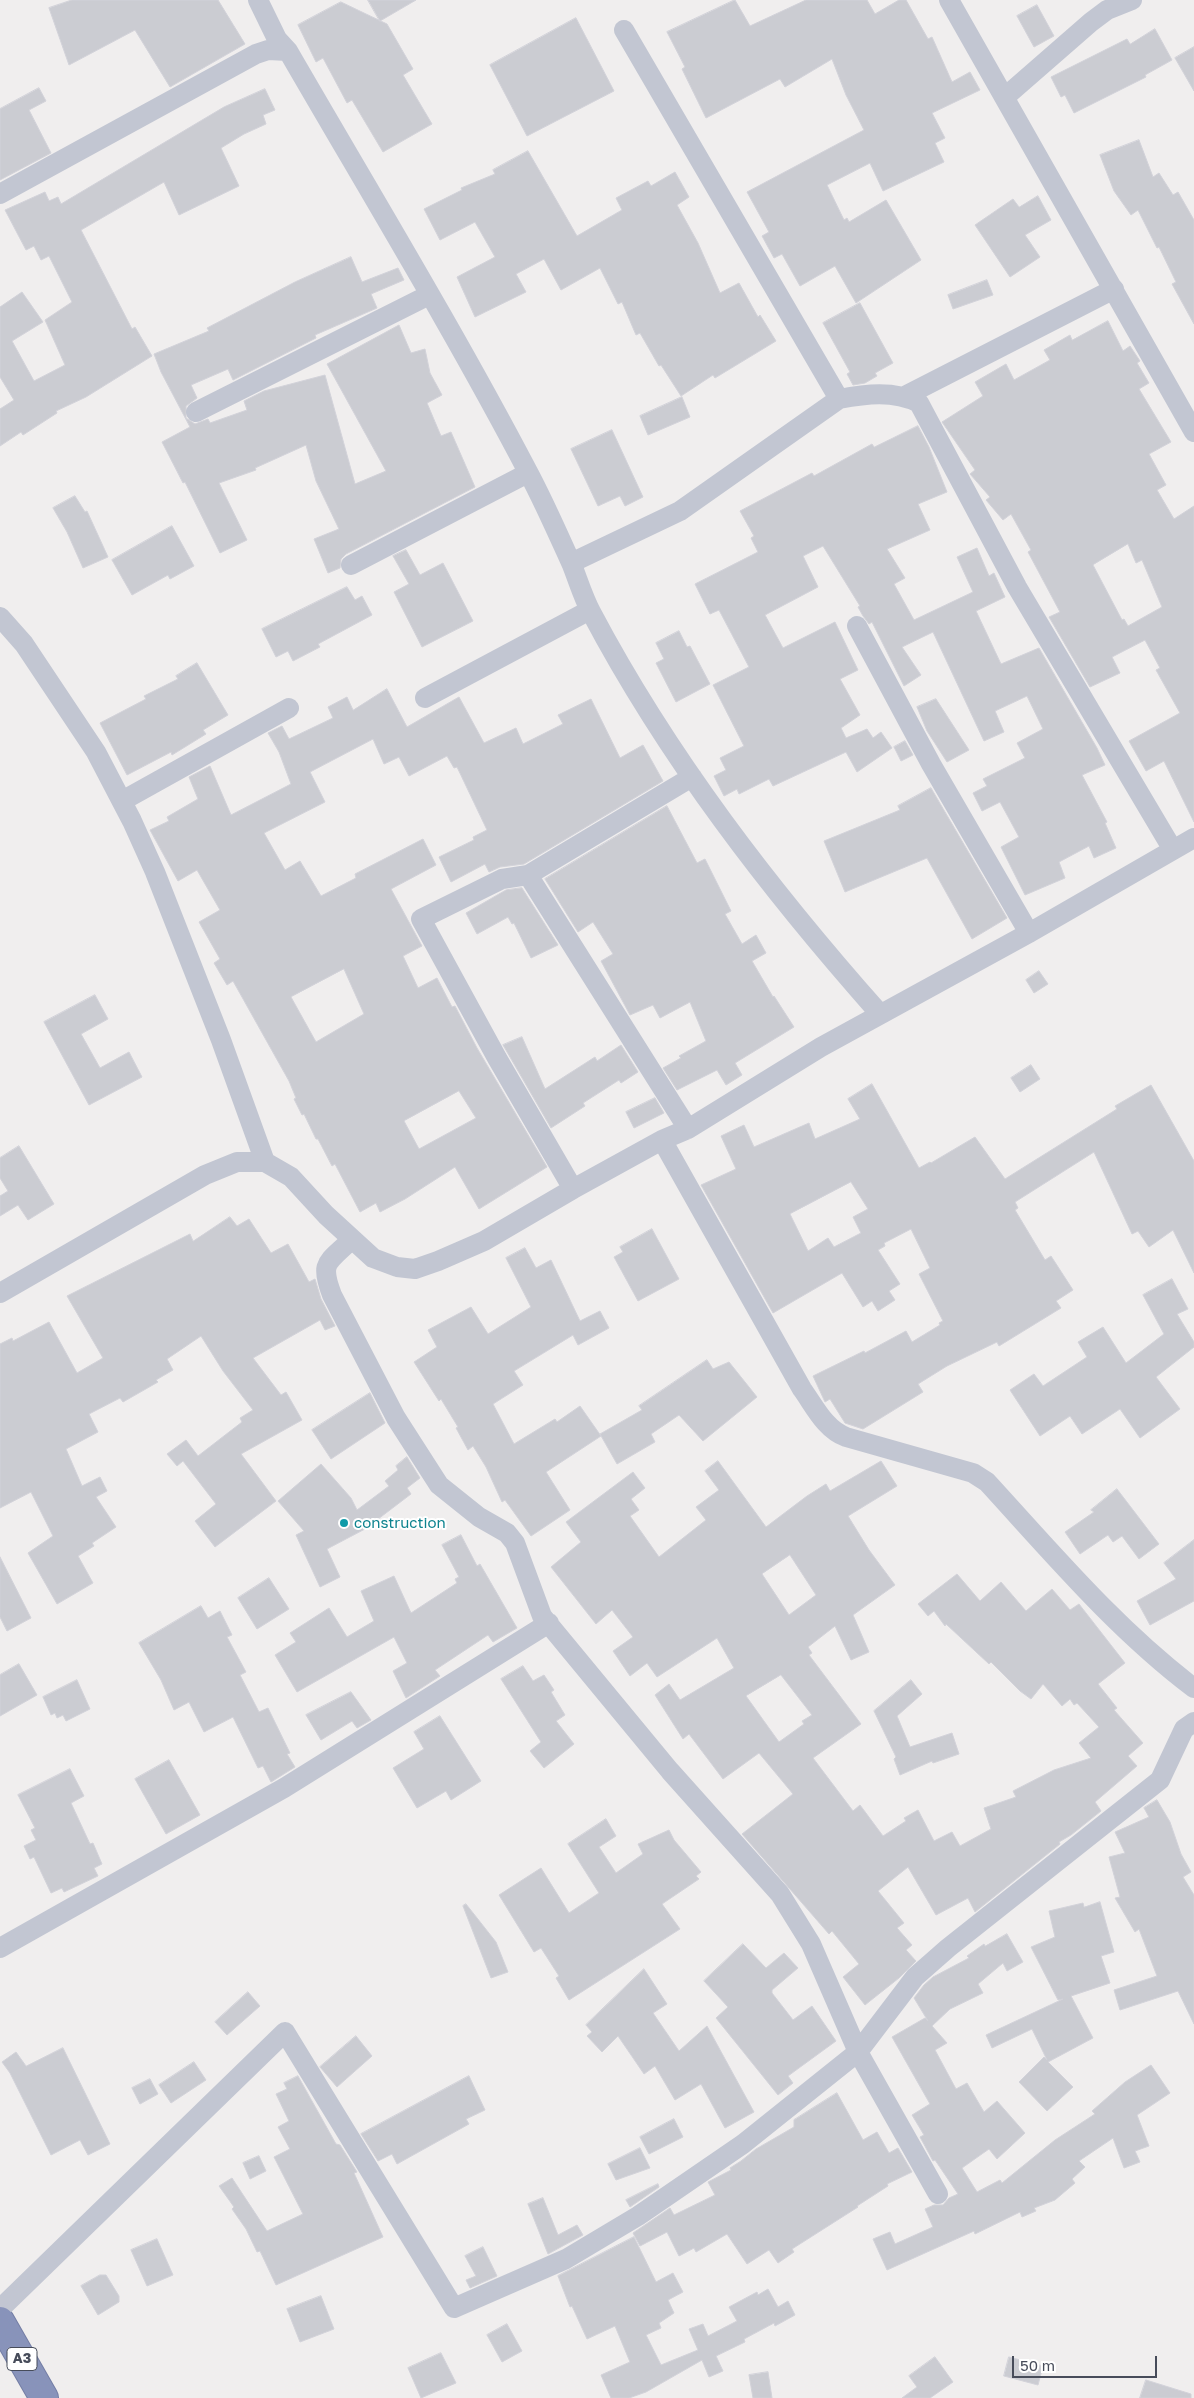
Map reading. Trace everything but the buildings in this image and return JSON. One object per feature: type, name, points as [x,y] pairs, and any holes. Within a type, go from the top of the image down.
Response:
[{"type":"highway","name":"A3","points":[[0,2320],[44,2398]]},
{"type":"street","points":[[258,0],[277,39],[288,51],[528,473],[571,563],[590,610],[631,682],[692,777],[811,936],[880,1014]]},
{"type":"street","points":[[949,0],[1194,432]]},
{"type":"street","points":[[1005,97],[1091,22],[1108,10],[1132,0]]},
{"type":"street","points":[[624,30],[839,398]]},
{"type":"street","points":[[0,194],[256,54],[268,50],[288,51]]},
{"type":"street","points":[[905,396],[1114,289]]},
{"type":"street","points":[[196,412],[429,296]]},
{"type":"street","points":[[571,563],[680,511],[839,398],[865,394],[905,396],[919,403],[1017,587],[1173,850]]},
{"type":"street","points":[[351,565],[528,473]]},
{"type":"street","points":[[425,698],[590,610]]},
{"type":"street","points":[[0,617],[24,644],[90,744],[122,802],[155,872],[221,1040],[265,1162]]},
{"type":"street","points":[[857,626],[931,764],[1029,933]]},
{"type":"street","points":[[122,802],[290,708]]},
{"type":"street","points":[[573,1189],[497,1058],[421,919],[502,879],[528,875],[692,777]]},
{"type":"street","points":[[0,1292],[205,1175],[237,1162],[265,1162],[292,1177],[373,1258],[397,1267],[415,1269],[438,1261],[484,1241],[662,1140],[688,1129],[821,1047],[1029,933],[1194,838]]},
{"type":"street","points":[[528,875],[688,1129]]},
{"type":"street","points":[[662,1140],[802,1389],[828,1426],[836,1433],[846,1437],[973,1473],[987,1482],[1096,1602],[1160,1662],[1194,1688]]},
{"type":"street","points":[[352,1238],[326,1266],[325,1276],[332,1295],[396,1418],[439,1484],[479,1517],[507,1533],[515,1543],[542,1616],[670,1771],[780,1894],[811,1944],[858,2052],[938,2194]]},
{"type":"street","points":[[0,1948],[284,1788],[548,1623]]},
{"type":"street","points":[[0,2308],[285,2032],[454,2308],[566,2259],[638,2216],[743,2144],[858,2052],[915,1977],[948,1948],[1160,1780],[1189,1725],[1194,1708]]},
{"type":"place","name":"construction","points":[[344,1523]]}]
